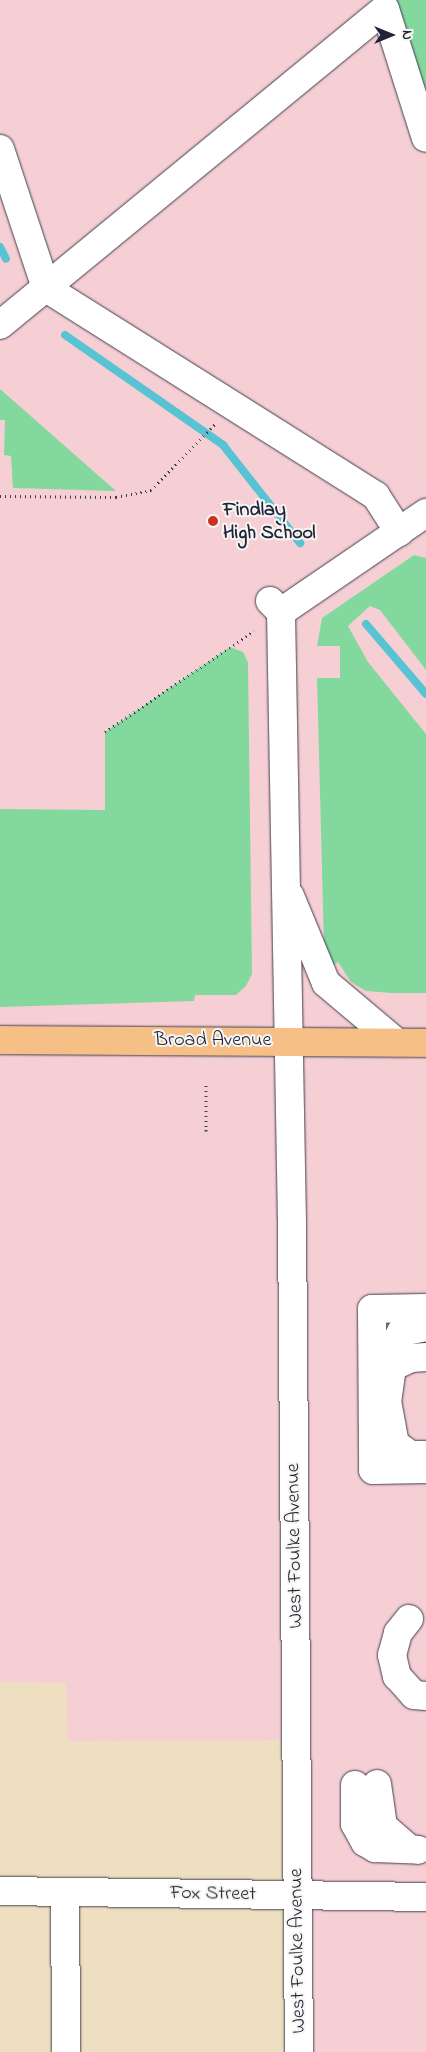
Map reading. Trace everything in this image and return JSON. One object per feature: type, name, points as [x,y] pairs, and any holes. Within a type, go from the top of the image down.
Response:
[{"type":"main road","name":"Broad Avenue","points":[[0,1040],[287,1040],[426,1043]]},
{"type":"street","points":[[0,325],[46,288],[378,4],[426,138]]},
{"type":"street","points":[[0,149],[46,288],[376,496],[399,532]]},
{"type":"street","points":[[276,607],[399,532],[426,513]]},
{"type":"street","name":"West Foulke Avenue","points":[[276,607],[285,884],[292,1240],[299,2052]]},
{"type":"street","points":[[285,884],[326,983],[396,1042]]},
{"type":"street","points":[[426,1308],[372,1309],[373,1470],[426,1469]]},
{"type":"street","points":[[426,1327],[401,1332],[392,1349],[387,1401],[394,1444],[411,1455],[426,1455]]},
{"type":"street","points":[[387,1401],[392,1367],[411,1358],[426,1357]]},
{"type":"street","points":[[410,1619],[398,1633],[392,1655],[397,1676],[414,1695],[426,1696]]},
{"type":"street","points":[[366,1784],[384,1826],[418,1850]]},
{"type":"street","name":"Fox Street","points":[[0,1891],[426,1897]]},
{"type":"street","points":[[65,1892],[66,2052]]},
{"type":"path","points":[[0,496],[116,497],[151,490],[211,428]]},
{"type":"path","points":[[106,732],[276,607]]},
{"type":"path","points":[[206,1086],[206,1131]]},
{"type":"shaded area","points":[[0,0],[426,0],[426,2052],[299,2052],[296,1740],[68,1741],[66,1683],[0,1682]]},
{"type":"green space","points":[[391,0],[426,0],[426,104]]},
{"type":"green space","points":[[0,389],[116,491],[13,488],[11,456],[4,455],[5,420],[0,420]]},
{"type":"green space","points":[[414,555],[426,558],[426,670],[380,610],[370,606],[348,626],[368,662],[426,734],[426,993],[366,991],[351,982],[338,962],[330,967],[324,946],[317,678],[340,678],[340,646],[317,646],[322,618]]},
{"type":"green space","points":[[230,647],[243,652],[248,662],[252,974],[246,986],[236,995],[195,995],[194,1001],[0,1007],[0,809],[105,810],[105,732]]},
{"type":"waterway","points":[[0,247],[6,259]]},
{"type":"waterway","points":[[65,335],[223,445],[300,543]]},
{"type":"waterway","points":[[366,624],[426,694]]},
{"type":"place","name":"Findlay High School","points":[[213,521]]}]
